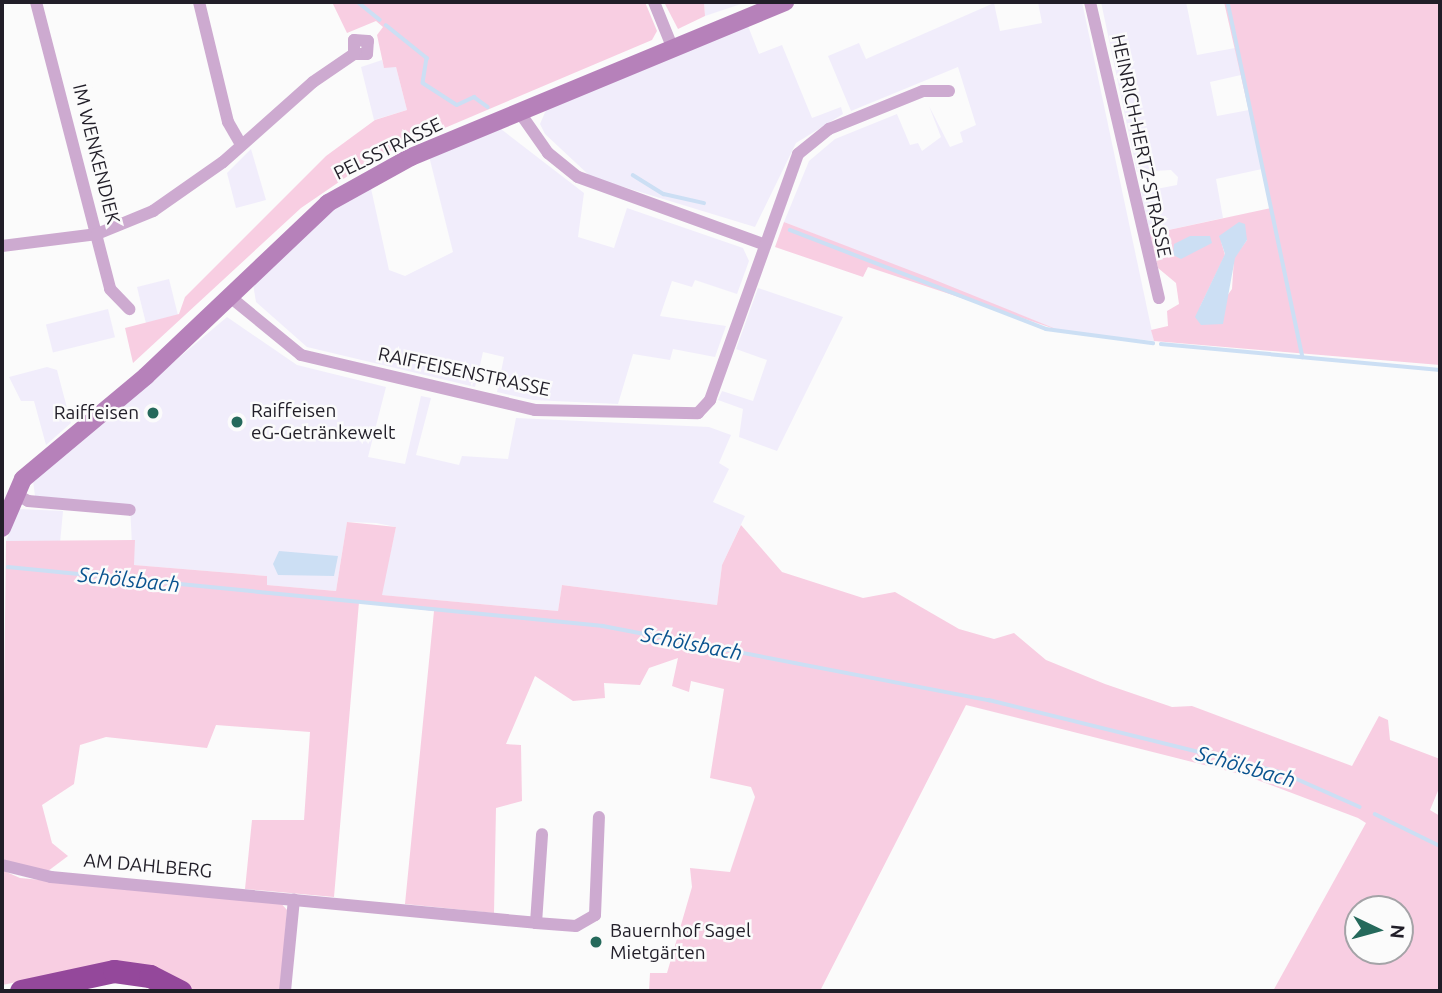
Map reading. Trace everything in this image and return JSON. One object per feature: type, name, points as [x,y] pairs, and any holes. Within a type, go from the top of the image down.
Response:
[{"type":"highway","points":[[21,991],[114,971],[149,976],[180,991]]},
{"type":"highway","points":[[73,991],[129,982],[156,991]]},
{"type":"main road","name":"PELSSTRASSE","points":[[2,528],[15,494],[41,462],[146,376],[287,237],[366,179],[785,2]]},
{"type":"street","name":"IM WENKENDIEK","points":[[36,2],[110,289],[129,309]]},
{"type":"street","points":[[199,2],[228,122],[240,144]]},
{"type":"street","points":[[654,2],[673,49]]},
{"type":"street","name":"HEINRICH-HERTZ-STRASSE","points":[[1090,2],[1159,298]]},
{"type":"street","points":[[2,246],[97,234],[184,194],[240,144],[354,54]]},
{"type":"street","name":"RAIFFEISENSTRASSE","points":[[229,296],[301,355],[535,410],[688,415],[709,403],[790,167],[807,143],[923,91],[949,91]]},
{"type":"street","points":[[520,113],[548,153],[578,177],[764,244]]},
{"type":"street","points":[[15,494],[28,501],[130,510]]},
{"type":"street","name":"AM DAHLBERG","points":[[2,865],[51,877],[576,926],[595,915],[599,817]]},
{"type":"street","points":[[536,923],[542,834]]},
{"type":"street","points":[[285,991],[294,899]]},
{"type":"shaded area","points":[[332,2],[645,2],[657,31],[652,40],[374,158],[301,208],[133,363],[125,328],[179,314],[185,297],[326,156],[375,120],[407,110],[396,67],[384,68],[377,35],[383,27],[376,21],[347,33]]},
{"type":"shaded area","points":[[664,2],[704,2],[705,16],[678,29]]},
{"type":"shaded area","points":[[704,2],[747,2],[705,16]]},
{"type":"shaded area","points":[[1038,2],[1082,2],[1154,341],[1061,331],[784,222],[809,161],[835,139],[897,114],[910,145],[918,143],[922,151],[941,137],[929,106],[950,147],[963,142],[960,132],[976,125],[958,67],[851,111],[828,56],[859,43],[866,59],[994,3],[1000,31],[1042,23]]},
{"type":"shaded area","points":[[1101,2],[1186,2],[1197,55],[1235,48],[1241,75],[1210,82],[1217,116],[1249,110],[1262,169],[1216,179],[1223,218],[1150,234],[1141,192],[1177,185],[1178,177],[1171,170],[1137,172]]},
{"type":"shaded area","points":[[1224,2],[1440,2],[1440,365],[1154,341],[1151,330],[1168,326],[1167,311],[1179,304],[1176,283],[1158,268],[1150,234],[1271,208]],"holes":[[[1247,240],[1234,258],[1232,289],[1222,303],[1200,307],[1225,255],[1221,241]]]},
{"type":"shaded area","points":[[748,26],[759,54],[782,45],[812,118],[841,107],[843,114],[796,143],[755,227],[591,177],[545,134],[540,124],[546,110]]},
{"type":"shaded area","points":[[382,60],[384,67],[396,67],[407,110],[374,120],[361,67]]},
{"type":"shaded area","points":[[501,129],[584,193],[578,237],[614,248],[627,208],[743,248],[749,261],[737,294],[695,280],[692,287],[672,281],[660,316],[726,326],[715,357],[673,349],[670,360],[633,354],[618,404],[533,400],[497,392],[504,357],[483,352],[475,387],[307,347],[256,302],[253,284],[311,225],[370,184],[389,270],[405,276],[453,252],[429,156]]},
{"type":"shaded area","points":[[251,149],[266,200],[236,208],[227,173]]},
{"type":"shaded area","points":[[784,222],[1061,331],[868,267],[863,277],[775,247]]},
{"type":"shaded area","points":[[169,279],[178,315],[146,323],[137,287]]},
{"type":"shaded area","points":[[758,288],[843,317],[777,451],[739,437],[743,409],[718,400],[722,391],[753,401],[767,360],[736,349]]},
{"type":"shaded area","points":[[108,309],[115,337],[53,353],[46,324]]},
{"type":"shaded area","points":[[227,317],[297,365],[386,387],[368,457],[405,464],[421,396],[431,398],[416,455],[459,465],[462,456],[508,459],[516,418],[709,427],[731,435],[719,463],[729,469],[713,502],[745,516],[722,565],[717,605],[562,585],[558,611],[381,595],[396,527],[376,523],[347,522],[336,591],[266,585],[267,576],[133,565],[130,505],[35,496],[33,481]]},
{"type":"shaded area","points":[[47,367],[57,370],[71,423],[46,445],[34,401],[21,401],[9,377]]},
{"type":"shaded area","points":[[19,509],[63,511],[60,543],[6,541]]},
{"type":"shaded area","points":[[347,522],[396,527],[382,595],[558,611],[562,585],[717,605],[722,565],[741,525],[782,572],[863,598],[895,592],[959,629],[994,639],[1014,633],[1046,660],[1105,684],[1172,707],[1192,706],[1352,766],[1379,716],[1388,720],[1390,740],[1440,759],[1440,786],[1430,810],[1440,816],[1440,991],[1273,991],[1366,823],[1358,818],[1244,775],[966,705],[820,991],[649,991],[650,973],[667,973],[692,887],[690,868],[730,872],[755,797],[751,787],[710,778],[724,689],[691,681],[689,692],[672,686],[678,658],[649,668],[640,685],[604,683],[605,698],[573,701],[535,676],[506,744],[521,745],[522,801],[496,808],[494,913],[405,904],[434,611],[359,602],[334,897],[245,889],[252,820],[304,820],[310,732],[216,725],[207,748],[106,737],[80,745],[74,784],[42,805],[52,843],[68,856],[48,871],[8,864],[2,857],[6,541],[135,540],[134,565],[267,576],[267,585],[336,591]]},
{"type":"shaded area","points":[[2,870],[20,878],[280,902],[287,910],[281,991],[186,991],[84,969],[2,985]]},
{"type":"water","points":[[1239,222],[1245,224],[1247,240],[1235,258],[1223,324],[1201,325],[1195,317],[1225,254],[1219,236]]},
{"type":"water","points":[[1190,236],[1210,236],[1212,243],[1181,259],[1173,255],[1174,244]]},
{"type":"water","points":[[279,551],[338,556],[334,576],[278,575],[273,564]]},
{"type":"waterway","points":[[358,2],[380,20]]},
{"type":"waterway","points":[[1228,2],[1303,357]]},
{"type":"waterway","points":[[386,25],[427,58],[423,83],[457,105],[474,97],[488,107]]},
{"type":"waterway","points":[[633,175],[664,194],[704,203]]},
{"type":"waterway","points":[[790,230],[1046,329],[1153,343]]},
{"type":"waterway","points":[[1161,344],[1440,370]]},
{"type":"waterway","name":"Schölsbach","points":[[8,567],[603,626],[989,700],[1281,772],[1360,807]]},
{"type":"waterway","name":"Schölsbach","points":[[1375,814],[1440,846]]},
{"type":"place","name":"Raiffeisen","points":[[153,413]]},
{"type":"place","name":"Raiffeisen eG-Getränkewelt","points":[[237,422]]},
{"type":"place","name":"Bauernhof Sagel Mietgärten","points":[[596,942]]}]
